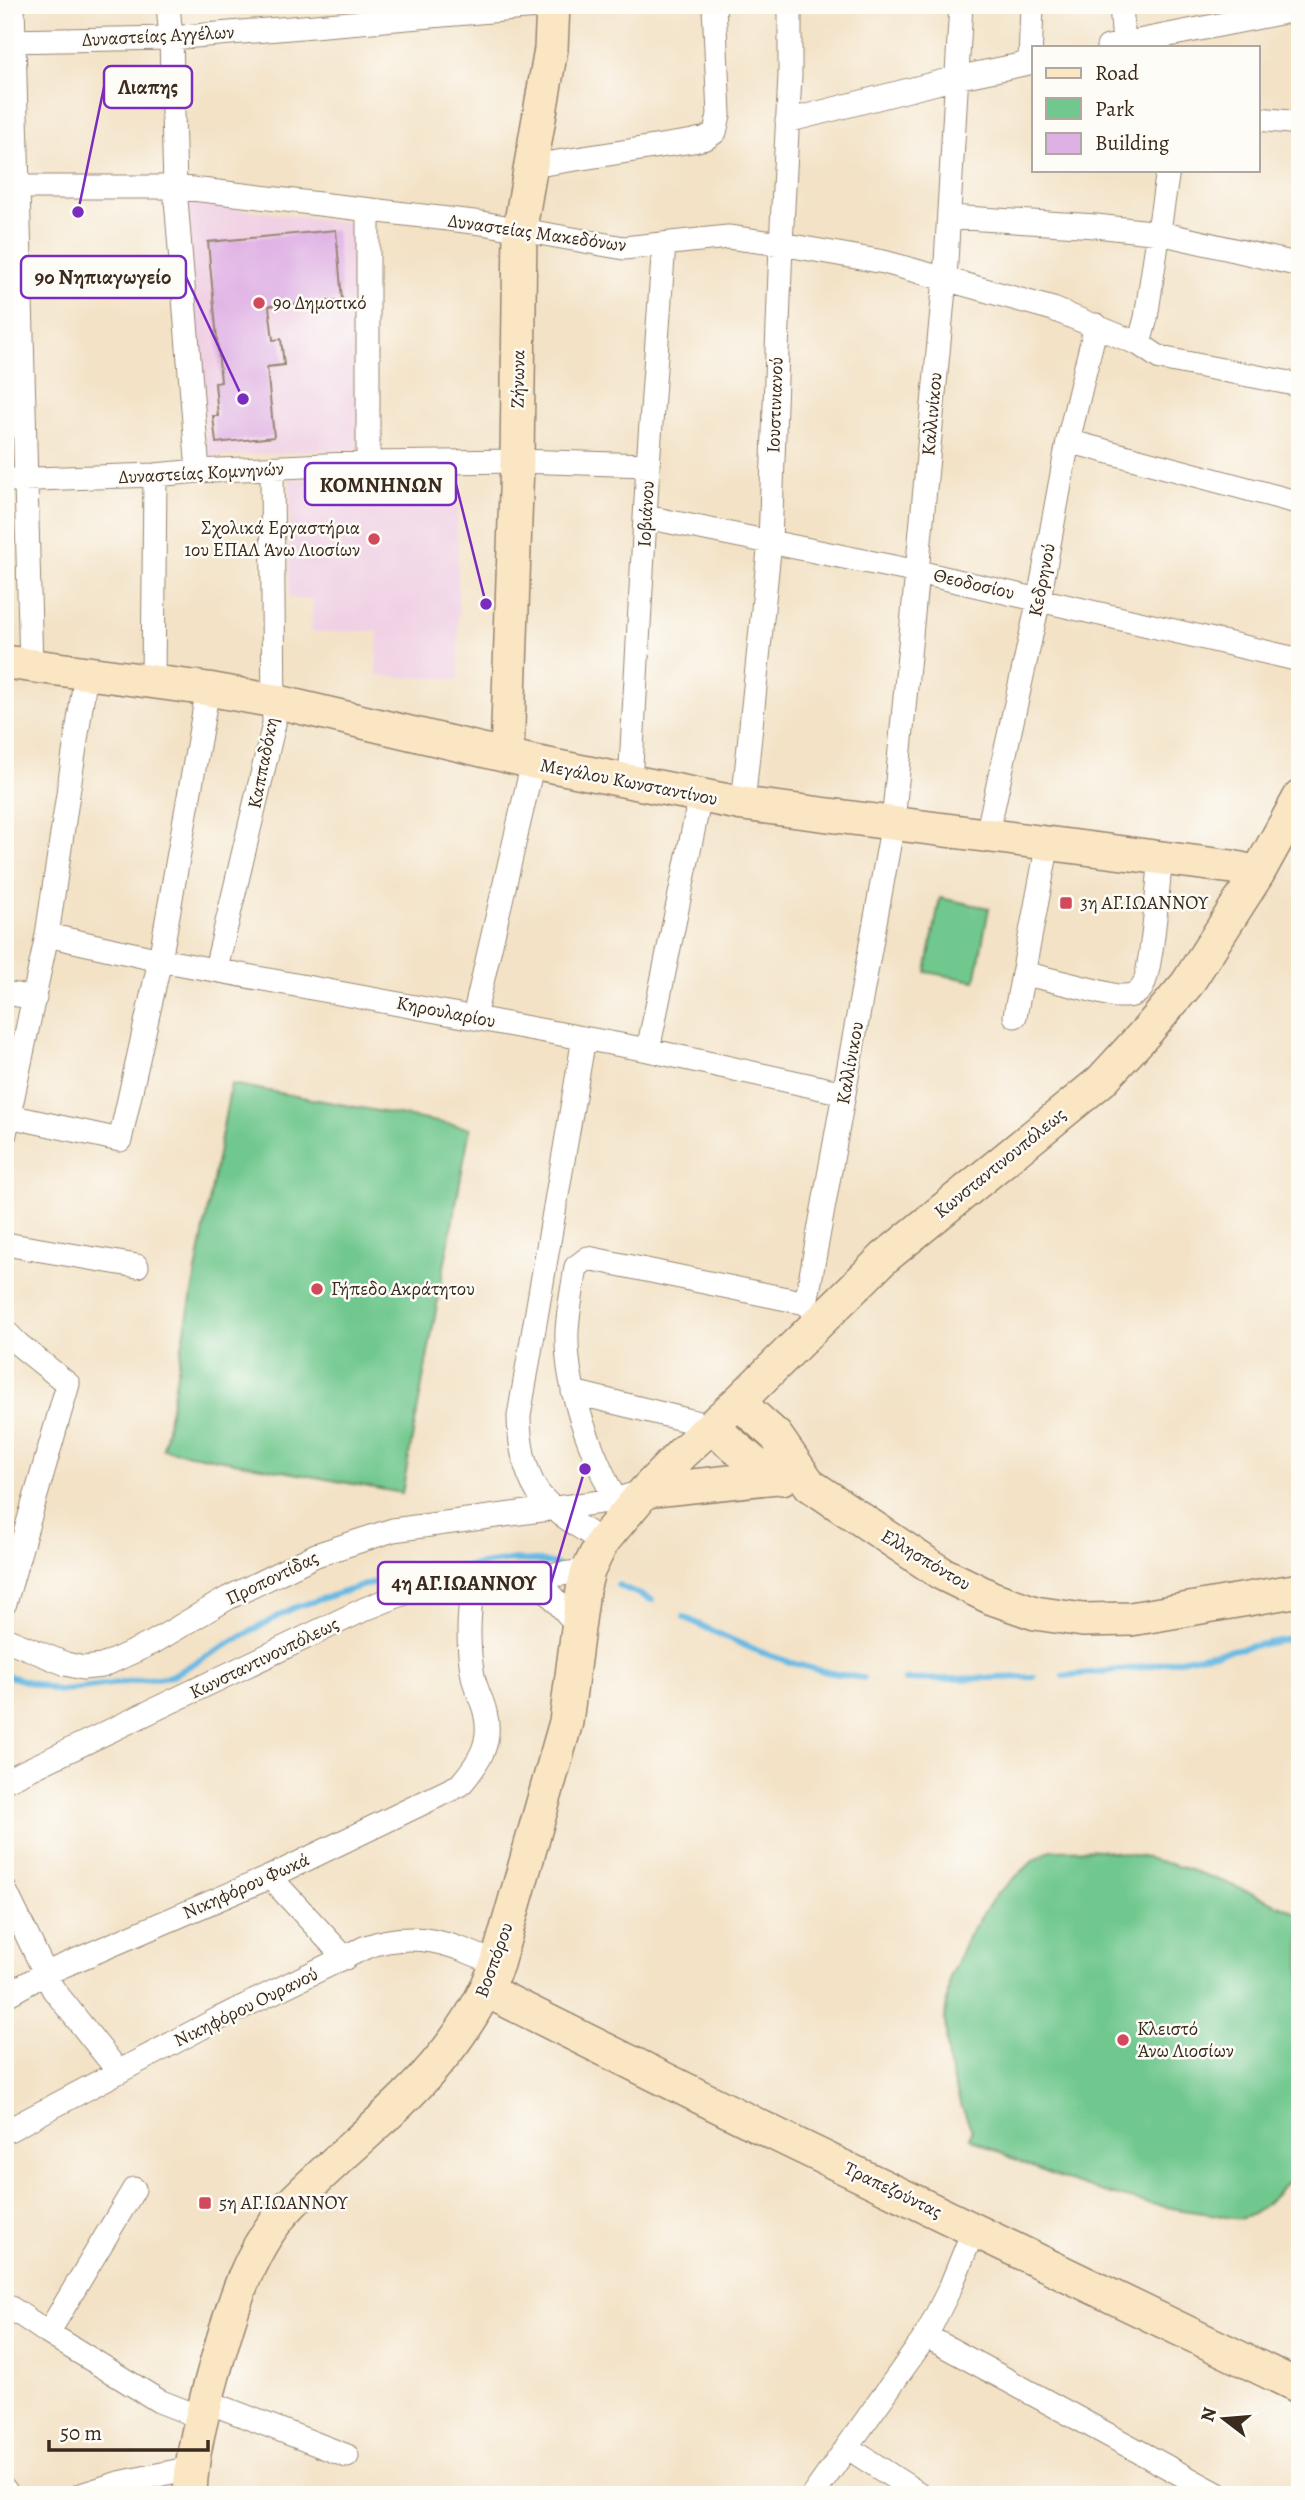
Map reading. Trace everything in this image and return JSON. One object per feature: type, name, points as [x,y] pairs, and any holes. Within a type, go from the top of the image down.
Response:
[{"type":"street","points":[[13,5],[9,41],[18,664]]},
{"type":"street","points":[[168,5],[175,187],[198,471]]},
{"type":"street","points":[[531,166],[693,141],[706,138],[715,132],[719,115],[714,5]]},
{"type":"street","name":"Ιουστινιανού","points":[[743,804],[770,541],[780,244],[790,76],[790,5]]},
{"type":"street","name":"Καλλινίκου","points":[[893,823],[945,279],[961,5]]},
{"type":"street","points":[[787,121],[956,78],[1032,62],[1032,5]]},
{"type":"street","points":[[1121,5],[1116,46],[1183,39],[1268,10],[1300,9]]},
{"type":"street","name":"Δυναστείας Αγγέλων","points":[[9,41],[171,38],[556,6]]},
{"type":"street","name":"Ζήνωνα","points":[[520,759],[517,461],[520,228],[556,6]]},
{"type":"street","points":[[1260,119],[1300,123]]},
{"type":"street","points":[[1139,344],[1146,318],[1168,172]]},
{"type":"street","name":"Δυναστείας Μακεδόνων","points":[[11,188],[175,187],[520,228],[624,248],[728,237],[780,244],[884,262],[1053,309],[1139,344],[1160,358],[1300,385]]},
{"type":"street","points":[[368,211],[368,463]]},
{"type":"street","points":[[949,217],[1097,226],[1160,233],[1300,265]]},
{"type":"street","name":"Ιοβιάνου","points":[[630,783],[664,244]]},
{"type":"street","name":"Κεδρηνού","points":[[988,835],[1039,599],[1068,441],[1096,325]]},
{"type":"street","points":[[1068,441],[1300,503]]},
{"type":"street","name":"Δυναστείας Κομνηνών","points":[[16,481],[368,463],[517,461],[648,465]]},
{"type":"street","name":"Καππαδόκη","points":[[216,970],[273,734],[272,469]]},
{"type":"street","points":[[153,681],[155,475]]},
{"type":"street","name":"Θεοδοσίου","points":[[646,517],[918,572],[1300,660]]},
{"type":"street","name":"Μεγάλου Κωνσταντίνου","points":[[18,664],[153,681],[274,701],[520,759],[700,797],[1232,867],[1258,873]]},
{"type":"street","points":[[86,673],[47,935],[7,1125],[120,1140],[160,960],[208,689]]},
{"type":"street","points":[[474,1017],[520,759]]},
{"type":"street","points":[[648,1050],[700,797]]},
{"type":"street","name":"Κωνσταντινουπόλεως","points":[[711,1426],[738,1402],[814,1311],[884,1258],[1101,1081],[1187,985],[1258,873],[1300,797]]},
{"type":"street","name":"Καλλίνικου","points":[[814,1311],[844,1094],[893,823]]},
{"type":"street","points":[[1015,1016],[1048,843]]},
{"type":"street","points":[[1023,973],[1116,996],[1128,996],[1140,991],[1149,970],[1161,858]]},
{"type":"street","name":"Κηρουλαρίου","points":[[47,935],[160,960],[648,1050],[844,1094]]},
{"type":"street","points":[[5,993],[35,998]]},
{"type":"street","points":[[584,1038],[519,1416],[519,1436],[538,1491],[595,1557]]},
{"type":"street","points":[[5,1244],[137,1266]]},
{"type":"street","points":[[777,1477],[630,1495],[589,1441],[573,1392],[567,1330],[576,1267],[588,1258],[814,1311]]},
{"type":"street","points":[[5,1331],[68,1384],[5,1603]]},
{"type":"street","points":[[573,1392],[711,1426]]},
{"type":"street","name":"Ελλησπόντου","points":[[738,1402],[776,1436],[810,1485]]},
{"type":"street","name":"Ελλησπόντου","points":[[711,1426],[754,1463],[777,1477],[810,1485],[941,1573],[992,1598],[1035,1613],[1083,1620],[1131,1619],[1300,1590]]},
{"type":"street","name":"Βοσπόρου","points":[[190,2481],[204,2409],[233,2305],[257,2250],[289,2205],[424,2080],[455,2041],[492,1978],[566,1722],[578,1626],[595,1557],[630,1495],[711,1426]]},
{"type":"street","name":"Προποντίδας","points":[[5,1639],[66,1664],[83,1668],[102,1666],[152,1643],[228,1598],[316,1555],[393,1530],[630,1495]]},
{"type":"street","name":"Κωνσταντινουπόλεως","points":[[5,1780],[365,1609],[412,1590],[534,1576],[595,1557]]},
{"type":"street","points":[[534,1576],[578,1626]]},
{"type":"street","name":"Νικηφόρου Φωκά","points":[[5,1996],[44,1974],[270,1877],[460,1785],[478,1764],[485,1746],[487,1728],[485,1713],[473,1680],[469,1651],[467,1619],[473,1585]]},
{"type":"street","points":[[270,1877],[345,1958]]},
{"type":"street","points":[[5,1890],[44,1974],[64,2005],[118,2071]]},
{"type":"street","name":"Νικηφόρου Ουρανού","points":[[5,2132],[218,2019],[389,1939],[415,1938],[436,1941],[465,1950],[492,1978]]},
{"type":"street","name":"Τραπεζούντας","points":[[492,1978],[974,2229],[1300,2388]]},
{"type":"street","points":[[48,2333],[134,2189]]},
{"type":"street","points":[[813,2495],[926,2336],[950,2288],[974,2229]]},
{"type":"street","points":[[5,2304],[159,2401],[204,2409],[347,2456]]},
{"type":"street","points":[[926,2336],[1219,2495]]},
{"type":"street","points":[[847,2447],[921,2495]]},
{"type":"street","points":[[81,2495],[119,2483],[190,2481]]},
{"type":"street","points":[[5,2490],[8,2495]]},
{"type":"shaded area","points":[[183,202],[357,224],[358,449],[208,457]]},
{"type":"shaded area","name":"Σχολικά Εργαστήρια 1ου ΕΠΑΛ Άνω Λιοσίων","points":[[457,472],[459,679],[376,676],[378,631],[311,632],[313,599],[289,599],[290,479]]},
{"type":"green space","points":[[940,898],[989,908],[975,981],[926,972]]},
{"type":"green space","name":"Γήπεδο Ακράτητου","points":[[231,1084],[470,1128],[402,1493],[163,1449]]},
{"type":"green space","name":"Κλειστό Άνω Λιοσίων","points":[[1051,1850],[1100,1850],[1152,1859],[1227,1883],[1300,1915],[1300,2169],[1266,2204],[1250,2215],[1231,2218],[1118,2196],[1057,2177],[970,2138],[972,2130],[960,2103],[948,2062],[945,2018],[950,1976],[969,1935],[995,1896],[1033,1861]]},
{"type":"building","name":"9ο Δημοτικό","points":[[336,230],[342,300],[269,306],[273,340],[281,339],[284,365],[267,367],[274,437],[216,443],[213,416],[218,416],[215,383],[221,382],[208,242]]},
{"type":"waterway","points":[[5,1675],[59,1691],[171,1676],[293,1608],[390,1577],[511,1560],[557,1565]]},
{"type":"waterway","points":[[618,1585],[652,1600]]},
{"type":"waterway","points":[[684,1617],[771,1656],[815,1669],[863,1678]]},
{"type":"waterway","points":[[1063,1676],[1137,1668],[1300,1637]]},
{"type":"waterway","points":[[905,1680],[1034,1677]]},
{"type":"place","name":"Λιαπης","points":[[78,212]]},
{"type":"place","name":"9ο Δημοτικό","points":[[259,303]]},
{"type":"place","name":"9ο Νηπιαγωγείο","points":[[243,399]]},
{"type":"place","name":"Σχολικά Εργαστήρια 1ου ΕΠΑΛ Άνω Λιοσίων","points":[[374,539]]},
{"type":"place","name":"ΚΟΜΝΗΝΩΝ","points":[[486,604]]},
{"type":"place","name":"3η ΑΓ.ΙΩΑΝΝΟΥ","points":[[1066,903]]},
{"type":"place","name":"Γήπεδο Ακράτητου","points":[[317,1289]]},
{"type":"place","name":"4η ΑΓ.ΙΩΑΝΝΟΥ","points":[[585,1469]]},
{"type":"place","name":"Κλειστό Άνω Λιοσίων","points":[[1123,2040]]},
{"type":"place","name":"5η ΑΓ.ΙΩΑΝΝΟΥ","points":[[205,2203]]}]
